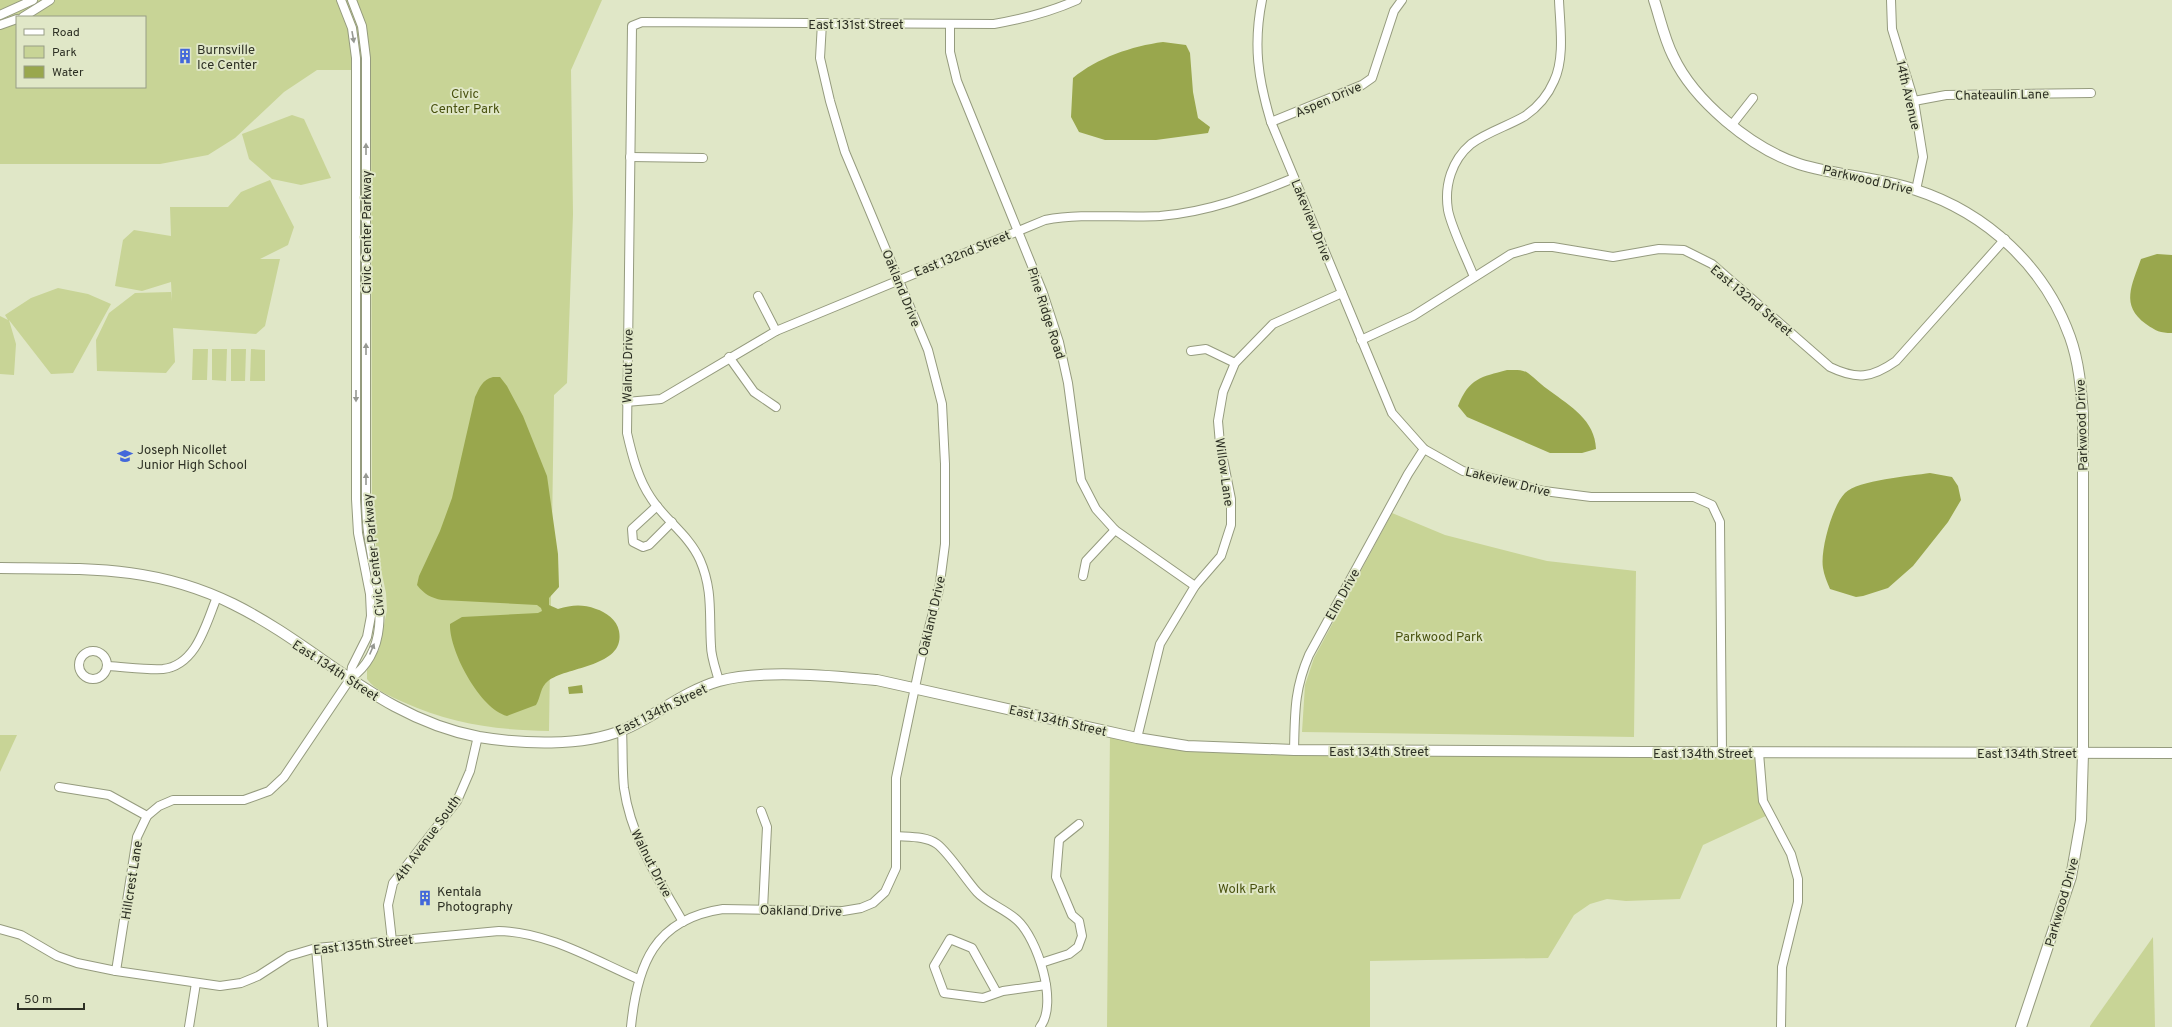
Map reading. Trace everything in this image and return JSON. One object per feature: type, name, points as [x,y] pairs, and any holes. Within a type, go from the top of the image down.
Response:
[{"type":"street","points":[[0,15],[32,0]]},
{"type":"street","points":[[25,16],[50,0]]},
{"type":"street","name":"Civic Center Parkway","points":[[341,0],[352,28],[356,58],[356,499],[360,544],[371,608],[367,637],[352,667],[350,680]]},
{"type":"street","name":"Civic Center Parkway","points":[[350,680],[361,669],[373,647],[378,631],[381,612],[380,592],[368,532],[366,498],[366,58],[362,26],[352,0]]},
{"type":"street","name":"East 131st Street","points":[[632,26],[642,22],[994,24],[1028,18],[1077,0]]},
{"type":"street","name":"Lakeview Drive","points":[[1262,0],[1257,25],[1257,59],[1261,91],[1271,122],[1392,413],[1424,449],[1463,471],[1544,491],[1591,497],[1694,497],[1712,505],[1720,522],[1722,753]]},
{"type":"street","name":"Aspen Drive","points":[[1271,122],[1362,85],[1372,78],[1394,11],[1402,0]]},
{"type":"street","points":[[1474,278],[1448,211],[1446,191],[1451,173],[1460,156],[1472,144],[1525,116],[1541,103],[1555,80],[1560,55],[1559,0]]},
{"type":"street","name":"Parkwood Drive","points":[[1654,0],[1673,56],[1698,93],[1731,126],[1762,147],[1798,164],[1916,190],[1964,209],[2005,240],[2031,267],[2054,301],[2071,338],[2080,377],[2083,414],[2083,753],[2081,820],[2071,877],[2021,1027]]},
{"type":"street","name":"14th Avenue","points":[[1892,0],[1892,29],[1914,101],[1923,157],[1916,190]]},
{"type":"street","points":[[0,25],[16,20]]},
{"type":"street","name":"Oakland Drive","points":[[631,1027],[638,979],[653,948],[664,936],[683,922],[711,911],[763,909],[843,911],[862,908],[874,903],[885,892],[896,868],[896,778],[922,654],[939,590],[945,544],[945,464],[942,404],[928,350],[840,137],[820,58],[822,23]]},
{"type":"street","name":"Pine Ridge Road","points":[[950,24],[950,52],[957,81],[1044,294],[1059,342],[1068,382],[1081,480],[1096,509],[1115,530],[1195,586]]},
{"type":"street","name":"Walnut Drive","points":[[632,26],[626,402],[627,433],[634,462],[650,498],[687,538],[699,558],[708,580],[711,604],[711,647],[719,681]]},
{"type":"street","name":"Chateaulin Lane","points":[[1914,101],[1946,95],[2091,94]]},
{"type":"street","points":[[1731,126],[1753,98]]},
{"type":"street","points":[[630,157],[703,158]]},
{"type":"street","name":"East 132nd Street","points":[[626,402],[661,399],[728,357],[776,331],[1045,220],[1070,215],[1159,216],[1199,212],[1237,201],[1294,178]]},
{"type":"street","name":"East 132nd Street","points":[[1361,340],[1413,316],[1511,254],[1535,247],[1553,247],[1613,257],[1660,249],[1684,250],[1712,264],[1830,367],[1845,374],[1864,376],[1881,371],[1896,361],[2005,240]]},
{"type":"street","name":"Willow Lane","points":[[1137,738],[1160,644],[1195,586],[1221,556],[1231,525],[1231,499],[1220,444],[1218,421],[1223,392],[1235,363],[1273,324],[1342,293]]},
{"type":"street","points":[[758,296],[776,331]]},
{"type":"street","points":[[1191,351],[1206,349],[1235,363]]},
{"type":"street","points":[[728,357],[754,392],[776,407]]},
{"type":"street","name":"Elm Drive","points":[[1294,750],[1295,701],[1304,668],[1408,474],[1424,449]]},
{"type":"street","points":[[657,506],[632,529],[633,542],[643,546],[649,545],[672,522]]},
{"type":"street","points":[[1083,576],[1086,561],[1115,530]]},
{"type":"street","name":"East 134th Street","points":[[0,568],[127,571],[171,580],[217,597],[259,619],[391,706],[424,721],[478,736],[510,741],[549,742],[588,739],[622,730],[688,694],[719,681],[760,675],[844,676],[878,680],[1137,738],[1187,746],[1294,750],[1722,753],[2172,753]]},
{"type":"street","points":[[108,666],[163,669],[179,665],[193,652],[217,597]]},
{"type":"street","name":"Hillcrest Lane","points":[[116,971],[137,837],[147,816],[159,806],[173,800],[244,800],[269,791],[284,777],[350,680]]},
{"type":"street","name":"Walnut Drive","points":[[622,730],[624,788],[632,826],[646,858],[683,922]]},
{"type":"street","name":"4th Avenue South","points":[[392,941],[388,904],[393,883],[457,800],[470,772],[478,736]]},
{"type":"street","points":[[1759,753],[1763,801],[1791,854],[1798,879],[1798,902],[1782,967],[1781,1027]]},
{"type":"street","points":[[59,787],[109,795],[147,816]]},
{"type":"street","points":[[761,811],[767,827],[763,909]]},
{"type":"street","points":[[1041,963],[1069,954],[1078,947],[1082,936],[1079,921],[1072,915],[1056,877],[1059,840],[1079,824]]},
{"type":"street","points":[[896,836],[920,837],[937,844],[978,893],[1016,919],[1027,930],[1036,945],[1046,985],[1046,1008],[1040,1027]]},
{"type":"street","name":"East 135th Street","points":[[0,929],[21,936],[57,956],[77,963],[116,971],[220,986],[241,983],[258,976],[289,956],[316,948],[499,930],[520,931],[542,937],[638,979]]},
{"type":"street","points":[[997,993],[972,948],[950,939],[934,966],[944,993],[983,998],[997,993],[1046,985]]},
{"type":"street","points":[[316,948],[323,1027]]},
{"type":"street","points":[[189,1027],[196,983]]},
{"type":"green space","name":"Civic Center Park","points":[[0,0],[602,0],[571,70],[573,214],[567,383],[554,395],[549,731],[510,729],[456,721],[421,710],[388,695],[378,690],[367,679],[367,669],[379,650],[387,610],[386,593],[373,531],[372,505],[371,70],[317,70],[284,92],[235,138],[208,155],[160,164],[0,164]]},
{"type":"green space","points":[[292,115],[304,119],[331,178],[301,185],[272,179],[249,159],[242,134]]},
{"type":"green space","points":[[270,180],[294,227],[288,245],[260,259],[280,259],[265,326],[256,334],[173,328],[175,362],[166,373],[97,371],[96,340],[109,313],[135,293],[171,292],[172,301],[171,282],[142,291],[115,286],[123,240],[134,230],[171,236],[170,207],[228,207],[241,192]]},
{"type":"green space","points":[[58,288],[88,294],[111,304],[73,373],[51,374],[9,320],[16,344],[14,375],[0,374],[0,316],[8,320],[5,315],[31,298]]},
{"type":"green space","points":[[193,349],[208,349],[207,380],[192,380]]},
{"type":"green space","points":[[212,349],[227,349],[226,381],[212,380]]},
{"type":"green space","points":[[231,349],[246,349],[245,381],[231,381]]},
{"type":"green space","points":[[251,349],[265,350],[265,381],[250,381]]},
{"type":"green space","name":"Parkwood Park","points":[[1392,513],[1445,535],[1547,561],[1636,571],[1634,737],[1302,732],[1305,685],[1314,658]]},
{"type":"green space","name":"Wolk Park","points":[[1110,732],[1187,746],[1759,753],[1763,801],[1770,814],[1703,845],[1680,899],[1626,901],[1607,899],[1590,904],[1574,915],[1548,958],[1370,961],[1370,1027],[1107,1027]]},
{"type":"green space","points":[[0,735],[17,735],[0,772]]},
{"type":"green space","points":[[2153,937],[2155,1027],[2090,1027],[2090,1026]]},
{"type":"water","points":[[1163,42],[1186,45],[1190,53],[1193,92],[1198,118],[1210,127],[1208,133],[1156,140],[1105,140],[1079,132],[1071,117],[1073,78],[1093,64],[1115,54],[1139,46]]},
{"type":"water","points":[[2157,254],[2172,255],[2172,333],[2158,331],[2146,324],[2138,317],[2131,302],[2130,294],[2134,277],[2141,259]]},
{"type":"water","points":[[1507,370],[1521,370],[1528,373],[1544,387],[1573,408],[1591,430],[1595,439],[1596,449],[1582,453],[1550,453],[1467,417],[1458,406],[1471,384],[1483,377]]},
{"type":"water","points":[[493,377],[500,377],[507,386],[523,416],[547,476],[558,554],[559,587],[549,598],[549,605],[558,609],[572,606],[582,606],[600,610],[607,614],[616,623],[619,631],[619,643],[614,652],[605,659],[557,676],[548,681],[543,686],[536,705],[507,716],[497,711],[487,702],[468,678],[455,649],[450,624],[462,617],[538,613],[542,611],[541,608],[537,605],[442,600],[428,595],[417,585],[419,576],[440,531],[452,498],[475,397],[484,382]]},
{"type":"water","points":[[1930,473],[1952,477],[1958,486],[1961,500],[1948,522],[1913,566],[1888,588],[1863,596],[1856,597],[1830,589],[1823,568],[1823,551],[1832,518],[1840,499],[1845,493],[1861,485],[1873,482]]},
{"type":"water","points":[[582,685],[583,693],[569,694],[568,687]]},
{"type":"place","name":"Burnsville Ice Center","points":[[185,56]]},
{"type":"place","name":"Joseph Nicollet Junior High School","points":[[125,456]]},
{"type":"place","name":"Kentala Photography","points":[[425,898]]}]
